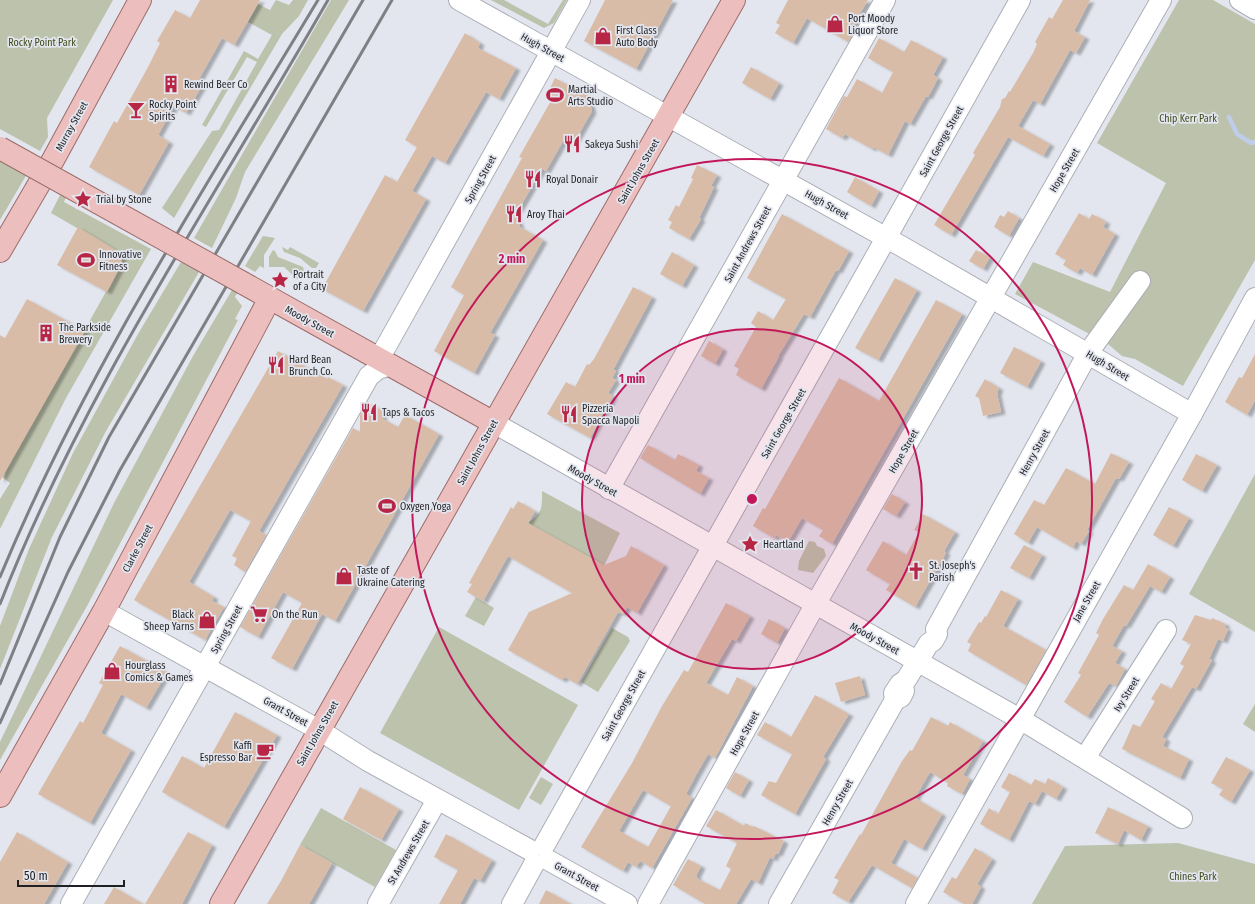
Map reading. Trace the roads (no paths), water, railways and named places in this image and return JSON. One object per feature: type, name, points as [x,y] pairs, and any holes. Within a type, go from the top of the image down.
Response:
[{"type":"main road","name":"Murray Street","points":[[0,251],[54,158],[140,0]]},
{"type":"main road","name":"Saint Johns Street","points":[[221,904],[734,0]]},
{"type":"main road","name":"Moody Street","points":[[0,148],[494,423]]},
{"type":"main road","name":"Clarke Street","points":[[0,796],[104,611],[270,298]]},
{"type":"street","name":"Hugh Street","points":[[459,0],[668,118],[692,128],[783,179],[991,297],[1192,414]]},
{"type":"street","name":"Spring Street","points":[[71,904],[369,376],[378,370],[385,362],[580,0]]},
{"type":"street","name":"Saint Andrews Street","points":[[609,489],[885,0]]},
{"type":"street","name":"Saint George Street","points":[[512,904],[1020,0]]},
{"type":"street","name":"Hope Street","points":[[648,904],[815,605],[1161,0]]},
{"type":"street","points":[[1240,0],[1255,9]]},
{"type":"street","name":"Henry Street","points":[[779,904],[895,700],[894,693],[900,684],[906,680],[918,661],[1088,353],[1140,281]]},
{"type":"street","name":"Jane Street","points":[[916,904],[1192,414],[1255,298]]},
{"type":"street","name":"Moody Street","points":[[494,423],[1020,719],[1182,818]]},
{"type":"street","name":"Grant Street","points":[[104,611],[319,730],[437,800],[627,904]]},
{"type":"street","name":"Ivy Street","points":[[1085,758],[1166,630]]},
{"type":"street","name":"St Andrews Street","points":[[378,904],[437,800]]},
{"type":"waterway","points":[[1229,117],[1237,134],[1251,143],[1255,142]]},
{"type":"railway","points":[[0,577],[33,502],[69,428],[108,355],[148,283],[318,0]]},
{"type":"railway","points":[[0,604],[34,525],[71,447],[111,371],[196,222],[328,0]]},
{"type":"railway","points":[[0,684],[60,537],[109,437],[363,0]]},
{"type":"railway","points":[[0,723],[68,572],[120,470],[392,0]]},
{"type":"place","name":"Port Moody Liquor Store","points":[[835,24]]},
{"type":"place","name":"First Class Auto Body","points":[[603,36]]},
{"type":"place","name":"Rewind Beer Co","points":[[171,84]]},
{"type":"place","name":"Martial Arts Studio","points":[[555,95]]},
{"type":"place","name":"Rocky Point Spirits","points":[[136,110]]},
{"type":"place","name":"Sakeya Sushi","points":[[572,144]]},
{"type":"place","name":"Royal Donair","points":[[533,179]]},
{"type":"place","name":"Trial by Stone","points":[[83,199]]},
{"type":"place","name":"Aroy Thai","points":[[514,214]]},
{"type":"place","name":"Innovative Fitness","points":[[86,260]]},
{"type":"place","name":"Portrait of a City","points":[[280,280]]},
{"type":"place","name":"The Parkside Brewery","points":[[46,333]]},
{"type":"place","name":"Hard Bean Brunch Co.","points":[[276,365]]},
{"type":"place","name":"Taps & Tacos","points":[[369,412]]},
{"type":"place","name":"Pizzeria Spacca Napoli","points":[[569,414]]},
{"type":"place","name":"Oxygen Yoga","points":[[387,506]]},
{"type":"place","name":"Heartland","points":[[750,544]]},
{"type":"place","name":"St. Joseph's Parish","points":[[916,571]]},
{"type":"place","name":"Taste of Ukraine Catering","points":[[344,576]]},
{"type":"place","name":"On the Run","points":[[259,614]]},
{"type":"place","name":"Black Sheep Yarns","points":[[207,620]]},
{"type":"place","name":"Hourglass Comics & Games","points":[[112,671]]},
{"type":"place","name":"Kaffi Espresso Bar","points":[[265,751]]},
{"type":"park label","name":"Rocky Point Park","points":[[42,42]]},
{"type":"park label","name":"Chip Kerr Park","points":[[1188,118]]},
{"type":"park label","name":"Chines Park","points":[[1193,876]]}]
